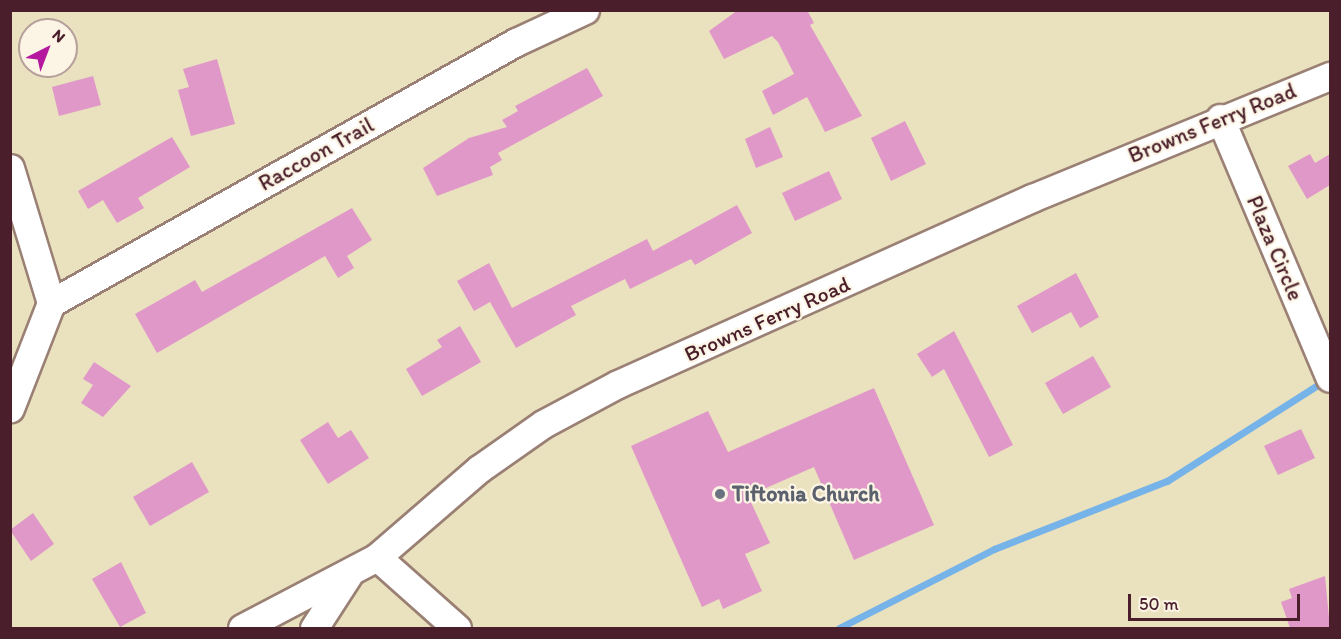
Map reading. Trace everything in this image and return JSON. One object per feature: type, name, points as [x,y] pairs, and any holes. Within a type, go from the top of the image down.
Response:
[{"type":"street","name":"Raccoon Trail","points":[[51,303],[516,42],[585,10]]},
{"type":"street","name":"Browns Ferry Road","points":[[242,628],[376,557],[479,469],[543,424],[618,384],[1220,118],[1330,76]]},
{"type":"street","name":"Plaza Circle","points":[[1220,118],[1330,378]]},
{"type":"street","points":[[10,168],[51,303],[10,408]]},
{"type":"street","points":[[376,557],[457,628]]},
{"type":"street","points":[[314,628],[351,572]]},
{"type":"building","points":[[738,10],[807,10],[814,23],[810,25],[862,116],[825,132],[807,97],[773,115],[762,91],[794,74],[778,42],[772,36],[724,59],[709,31]]},
{"type":"building","points":[[217,59],[235,124],[191,136],[178,90],[189,87],[183,69]]},
{"type":"building","points":[[587,68],[603,96],[498,153],[502,160],[490,167],[493,175],[437,196],[423,168],[469,138],[507,127],[502,120],[518,111],[515,106]]},
{"type":"building","points":[[93,76],[101,105],[59,116],[52,87]]},
{"type":"building","points":[[905,121],[926,164],[891,181],[871,138]]},
{"type":"building","points":[[770,127],[783,157],[756,168],[745,139]]},
{"type":"building","points":[[172,137],[190,167],[138,198],[144,208],[117,223],[103,200],[88,209],[78,191]]},
{"type":"building","points":[[1310,154],[1315,163],[1330,154],[1330,185],[1307,199],[1288,166]]},
{"type":"building","points":[[829,171],[842,199],[795,221],[782,193]]},
{"type":"building","points":[[737,205],[752,233],[695,265],[691,259],[630,289],[625,279],[571,306],[576,315],[516,348],[490,302],[474,311],[457,281],[489,263],[512,308],[647,239],[653,251]]},
{"type":"building","points":[[352,208],[372,240],[347,256],[354,268],[338,278],[325,256],[157,353],[135,314],[195,280],[202,292]]},
{"type":"building","points":[[1076,273],[1099,317],[1080,328],[1071,312],[1032,333],[1017,306]]},
{"type":"building","points":[[460,326],[481,362],[422,396],[406,369],[442,347],[437,340]]},
{"type":"building","points":[[954,331],[1013,445],[989,457],[944,369],[932,377],[917,354]]},
{"type":"building","points":[[1093,356],[1111,387],[1063,414],[1045,383]]},
{"type":"building","points":[[94,362],[131,386],[103,417],[81,403],[93,385],[83,379]]},
{"type":"building","points":[[874,388],[934,525],[854,560],[814,467],[748,496],[770,543],[745,554],[762,591],[723,609],[719,599],[702,607],[631,446],[708,411],[728,452]]},
{"type":"building","points":[[328,422],[338,438],[351,430],[369,458],[328,484],[300,440]]},
{"type":"building","points":[[1301,429],[1315,458],[1278,475],[1264,446]]},
{"type":"building","points":[[192,462],[209,492],[150,526],[133,497]]},
{"type":"building","points":[[33,513],[54,544],[31,561],[10,530]]},
{"type":"building","points":[[121,562],[146,613],[120,627],[92,579]]},
{"type":"building","points":[[1325,576],[1330,628],[1290,628],[1281,602],[1292,598],[1289,589]]},
{"type":"waterway","points":[[839,628],[994,549],[1167,481],[1324,381]]},
{"type":"place","name":"Tiftonia Church","points":[[720,494]]}]
